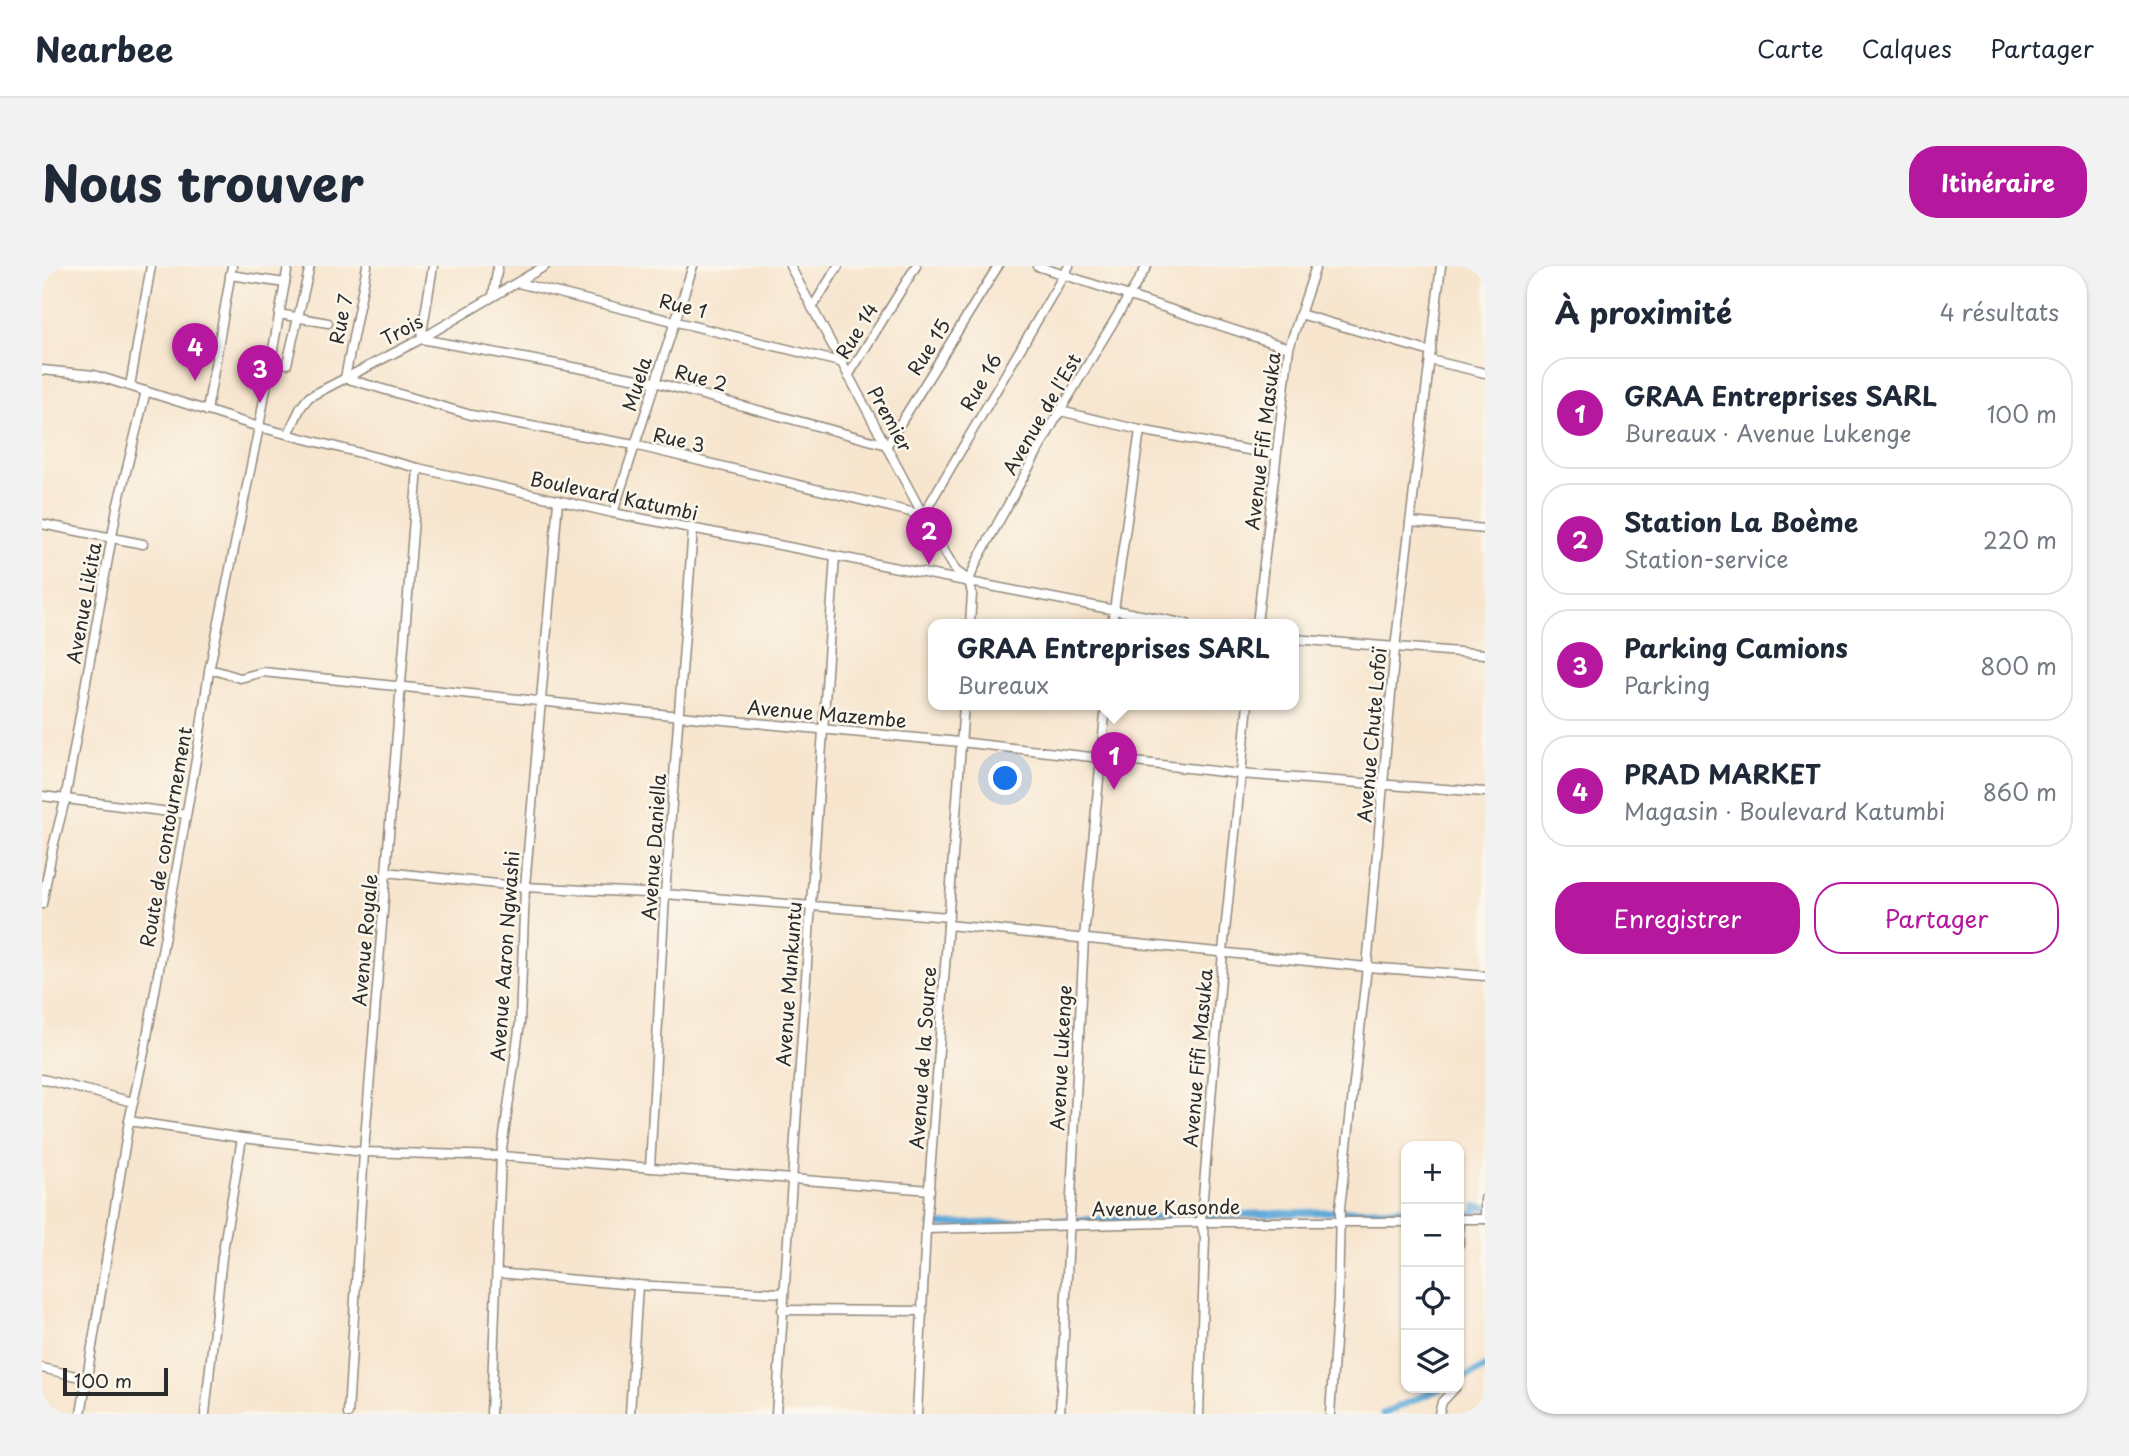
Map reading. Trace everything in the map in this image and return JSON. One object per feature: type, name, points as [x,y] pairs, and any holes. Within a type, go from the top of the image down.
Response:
[{"type":"street","points":[[130,386],[151,266]]},
{"type":"street","name":"Route de contournement","points":[[81,1414],[133,1102],[197,754],[209,671],[259,427],[288,266]]},
{"type":"street","points":[[287,364],[310,266]]},
{"type":"street","name":"Rue 7","points":[[345,378],[367,266]]},
{"type":"street","points":[[421,339],[433,266]]},
{"type":"street","points":[[493,296],[498,266]]},
{"type":"street","name":"Trois","points":[[288,434],[309,397],[421,339],[545,266]]},
{"type":"street","name":"Muela","points":[[613,513],[693,266]]},
{"type":"street","name":"Premier","points":[[790,266],[923,514],[956,571],[969,580]]},
{"type":"street","points":[[812,308],[838,266]]},
{"type":"street","name":"Rue 14","points":[[848,376],[916,266]]},
{"type":"street","name":"Rue 15","points":[[887,445],[998,266]]},
{"type":"street","points":[[1037,266],[1066,270],[1130,297],[1289,348]]},
{"type":"street","name":"Avenue de l'Est","points":[[969,580],[1060,411],[1147,266]]},
{"type":"street","name":"Avenue Fifi Masuka","points":[[1259,619],[1289,348],[1316,266]]},
{"type":"street","name":"Avenue Chute Lofoï","points":[[1330,1414],[1338,1299],[1340,1208],[1367,967],[1395,648],[1441,266]]},
{"type":"street","name":"Rue 16","points":[[923,514],[1066,270]]},
{"type":"street","points":[[207,411],[231,271],[285,283]]},
{"type":"street","name":"Rue 1","points":[[518,283],[840,362]]},
{"type":"street","points":[[279,314],[328,323]]},
{"type":"street","points":[[1300,314],[1485,373]]},
{"type":"street","name":"Rue 2","points":[[421,339],[654,382],[887,445]]},
{"type":"street","name":"Boulevard Katumbi","points":[[42,370],[86,373],[259,427],[418,468],[613,513],[1161,619]]},
{"type":"street","name":"Rue 3","points":[[345,378],[471,415],[634,445],[923,514]]},
{"type":"street","name":"Avenue Likita","points":[[42,904],[65,800],[111,538],[146,391]]},
{"type":"street","points":[[1060,411],[1140,430],[1275,455]]},
{"type":"street","points":[[1113,619],[1140,430]]},
{"type":"street","name":"Avenue Royale","points":[[348,1414],[364,1152],[418,468]]},
{"type":"street","name":"Avenue Aaron Ngwashi","points":[[491,1414],[501,1156],[520,1023],[525,887],[558,500]]},
{"type":"street","points":[[1410,522],[1485,529]]},
{"type":"street","points":[[42,524],[144,544]]},
{"type":"street","name":"Avenue Daniella","points":[[650,1168],[692,528]]},
{"type":"street","name":"Avenue Munkuntu","points":[[776,1414],[835,556]]},
{"type":"street","points":[[969,580],[972,594],[970,619]]},
{"type":"street","points":[[1299,639],[1485,654]]},
{"type":"street","name":"Avenue Mazembe","points":[[209,671],[240,677],[263,672],[540,702],[822,728],[1240,774],[1485,792]]},
{"type":"street","name":"Avenue de la Source","points":[[917,1414],[926,1229],[963,710]]},
{"type":"street","name":"Avenue Lukenge","points":[[1060,1414],[1084,938],[1105,710]]},
{"type":"street","name":"Avenue Fifi Masuka","points":[[1199,1414],[1205,1238],[1201,1222],[1223,953],[1247,710]]},
{"type":"street","points":[[42,796],[185,814]]},
{"type":"street","points":[[386,872],[525,887],[666,894],[949,921],[1223,953],[1485,976]]},
{"type":"street","points":[[42,1079],[133,1102]]},
{"type":"street","points":[[130,1121],[242,1138],[364,1152],[501,1156],[930,1189]]},
{"type":"street","points":[[205,1414],[222,1257],[242,1138]]},
{"type":"street","points":[[1464,1219],[1485,1219],[1485,1200]]},
{"type":"street","name":"Avenue Kasonde","points":[[926,1229],[1201,1222],[1401,1222]]},
{"type":"street","points":[[497,1273],[638,1285],[783,1293]]},
{"type":"street","points":[[630,1414],[638,1285]]},
{"type":"street","points":[[782,1310],[923,1311]]},
{"type":"street","points":[[42,1368],[88,1379]]},
{"type":"street","points":[[1439,1414],[1442,1402],[1450,1393]]},
{"type":"waterway","points":[[1464,1214],[1475,1214],[1476,1206],[1485,1207]]},
{"type":"waterway","points":[[931,1225],[1401,1209]]},
{"type":"waterway","points":[[1464,1378],[1485,1368]]},
{"type":"waterway","points":[[1383,1414],[1430,1393]]},
{"type":"place","name":"PRAD MARKET","points":[[195,381]]},
{"type":"place","name":"Parking Camions","points":[[260,403]]},
{"type":"place","name":"Station La Boème","points":[[929,565]]},
{"type":"place","name":"GRAA Entreprises SARL","points":[[1114,790]]}]
